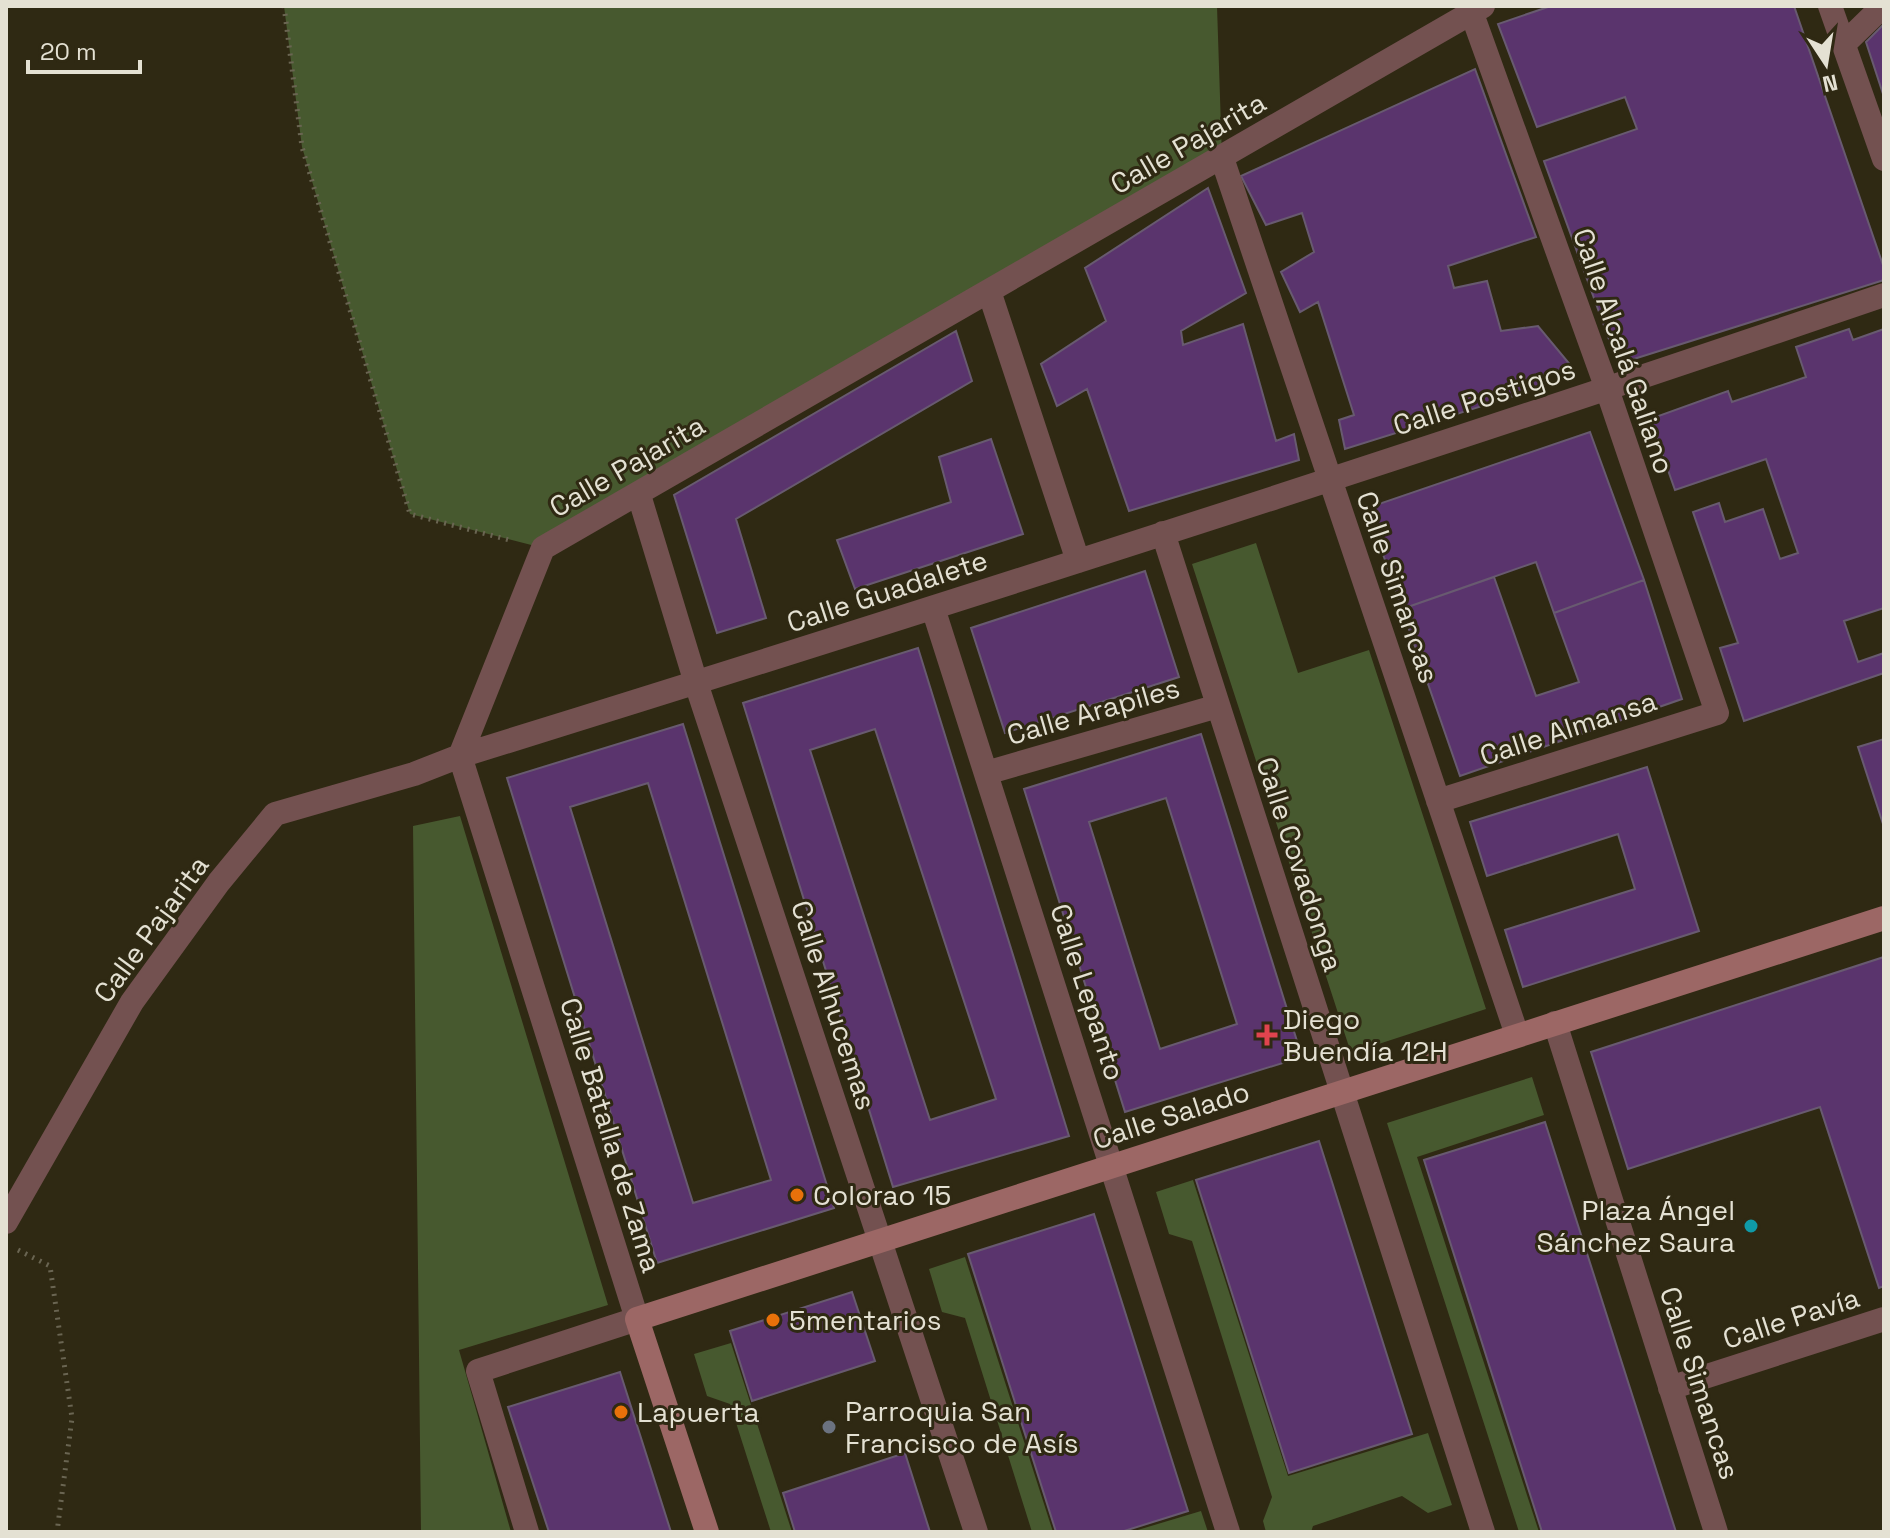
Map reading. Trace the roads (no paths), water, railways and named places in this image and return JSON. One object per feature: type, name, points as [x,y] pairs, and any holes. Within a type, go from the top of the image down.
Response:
[{"type":"street","points":[[1830,6],[1884,157]]},
{"type":"street","points":[[1844,44],[1883,6]]},
{"type":"street","name":"Calle Pajarita","points":[[6,1222],[132,1002],[219,882],[275,814],[414,774],[460,756],[543,548],[990,294],[1477,8]]},
{"type":"street","name":"Calle Alcalá Galiano","points":[[1477,8],[1717,713]]},
{"type":"street","name":"Calle Simancas","points":[[1222,158],[1517,1035]]},
{"type":"street","points":[[990,294],[1078,561]]},
{"type":"street","name":"Calle Postigos","points":[[1330,478],[1884,295]]},
{"type":"street","name":"Calle Guadalete","points":[[460,756],[933,608],[1330,478]]},
{"type":"street","name":"Calle Alhucemas","points":[[639,495],[696,683],[976,1532]]},
{"type":"street","name":"Calle Covadonga","points":[[1163,533],[1483,1532]]},
{"type":"street","name":"Calle Lepanto","points":[[933,608],[1228,1532]]},
{"type":"street","name":"Calle Arapiles","points":[[986,773],[1218,706]]},
{"type":"street","name":"Calle Almansa","points":[[1438,801],[1717,713]]},
{"type":"street","name":"Calle Batalla de Zama","points":[[460,756],[707,1532]]},
{"type":"street","name":"Calle Salado","points":[[527,1532],[478,1371],[1884,918]]},
{"type":"street","name":"Calle Simancas","points":[[1555,1023],[1716,1532]]},
{"type":"street","name":"Calle Pavía","points":[[1670,1388],[1884,1319]]},
{"type":"place","name":"Diego Buendía 12H","points":[[1267,1035]]},
{"type":"place","name":"Colorao 15","points":[[797,1195]]},
{"type":"place","name":"Plaza Ángel Sánchez Saura","points":[[1751,1226]]},
{"type":"place","name":"5mentarios","points":[[773,1320]]},
{"type":"place","name":"Lapuerta","points":[[621,1412]]},
{"type":"place","name":"Parroquia San Francisco de Asís","points":[[829,1427]]}]
